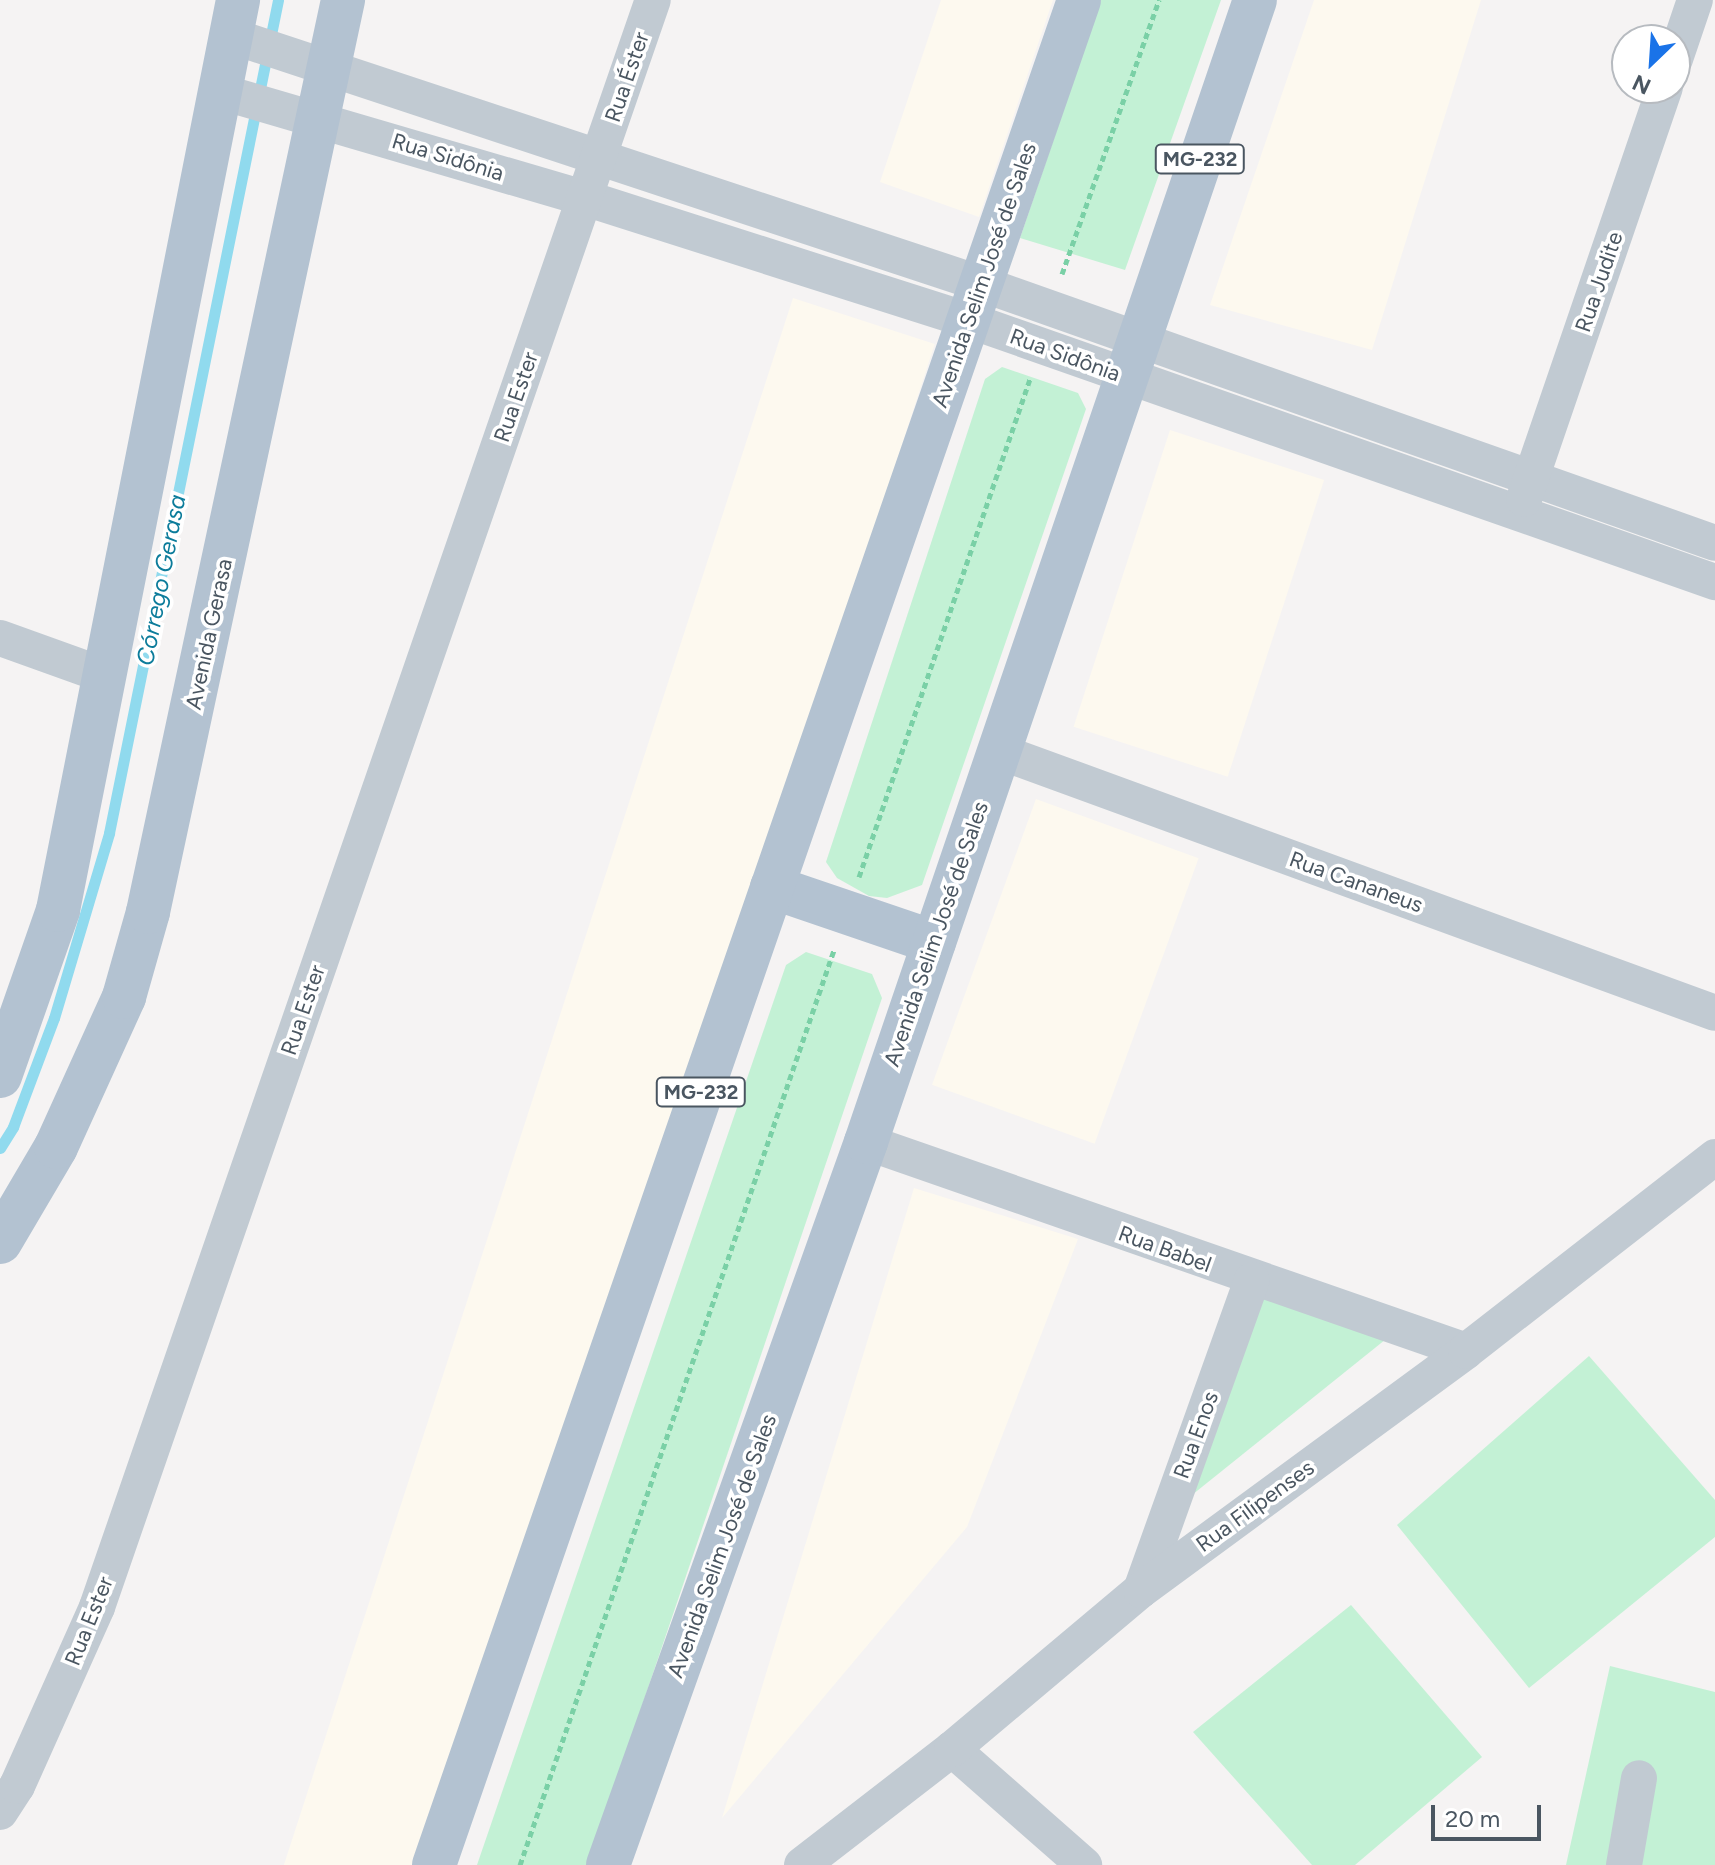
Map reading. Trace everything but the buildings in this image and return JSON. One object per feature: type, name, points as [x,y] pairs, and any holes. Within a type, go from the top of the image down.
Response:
[{"type":"main road","name":"Avenida Gerasa","points":[[0,1242],[56,1147],[124,997],[148,912],[316,62],[343,0]]},
{"type":"main road","name":"Avenida Selim José de Sales","points":[[434,1865],[1079,0]]},
{"type":"main road","name":"Avenida Selim José de Sales","points":[[608,1865],[866,1142],[1255,0]]},
{"type":"main road","points":[[1,1071],[58,910],[242,26]]},
{"type":"main road","points":[[772,887],[934,942]]},
{"type":"street","name":"Rua Éster","points":[[585,198],[653,0]]},
{"type":"street","points":[[1687,24],[1695,0]]},
{"type":"street","name":"Rua Sidônia","points":[[242,26],[316,62],[600,154],[975,302],[1131,359],[1520,511],[1715,582]]},
{"type":"street","name":"Rua Sidônia","points":[[230,94],[307,114],[585,198],[975,302]]},
{"type":"street","name":"Rua Judite","points":[[1520,511],[1660,104]]},
{"type":"street","name":"Rua Ester","points":[[0,1812],[17,1786],[97,1607],[585,198]]},
{"type":"street","name":"Rua Sidônia","points":[[1131,359],[1532,476],[1715,543]]},
{"type":"street","points":[[0,638],[106,676]]},
{"type":"street","name":"Rua Cananeus","points":[[998,751],[1715,1013]]},
{"type":"street","name":"Rua Babel","points":[[866,1142],[1252,1280],[1466,1351]]},
{"type":"street","name":"Rua Filipenses","points":[[802,1865],[952,1749],[1141,1590],[1466,1351],[1715,1157]]},
{"type":"street","name":"Rua Enos","points":[[1141,1590],[1252,1280]]},
{"type":"street","points":[[952,1749],[1084,1865]]},
{"type":"street","points":[[1624,1865],[1639,1778]]},
{"type":"shaded area","points":[[941,0],[1053,0],[979,217],[880,182]]},
{"type":"shaded area","points":[[1314,0],[1481,0],[1372,350],[1210,305]]},
{"type":"shaded area","points":[[793,298],[935,344],[441,1865],[284,1865]]},
{"type":"shaded area","points":[[1170,430],[1324,480],[1228,777],[1074,727]]},
{"type":"shaded area","points":[[1036,799],[1199,858],[1095,1144],[932,1085]]},
{"type":"shaded area","points":[[914,1188],[1078,1239],[967,1527],[722,1818]]},
{"type":"green space","points":[[1101,0],[1221,0],[1125,270],[1020,238]]},
{"type":"green space","points":[[1002,367],[1078,393],[1086,409],[922,885],[887,898],[869,896],[837,878],[826,862],[985,379]]},
{"type":"green space","points":[[806,952],[872,974],[882,998],[588,1865],[477,1865],[786,965]]},
{"type":"green space","points":[[1270,1267],[1416,1315],[1172,1511]]},
{"type":"green space","points":[[1589,1356],[1715,1500],[1715,1537],[1529,1688],[1397,1525]]},
{"type":"green space","points":[[1351,1605],[1482,1757],[1355,1865],[1312,1865],[1193,1732]]},
{"type":"green space","points":[[1610,1666],[1715,1692],[1715,1865],[1566,1865]]},
{"type":"waterway","name":"Córrego Gerasa","points":[[0,1148],[13,1127],[54,1018],[109,833],[278,0]]}]
